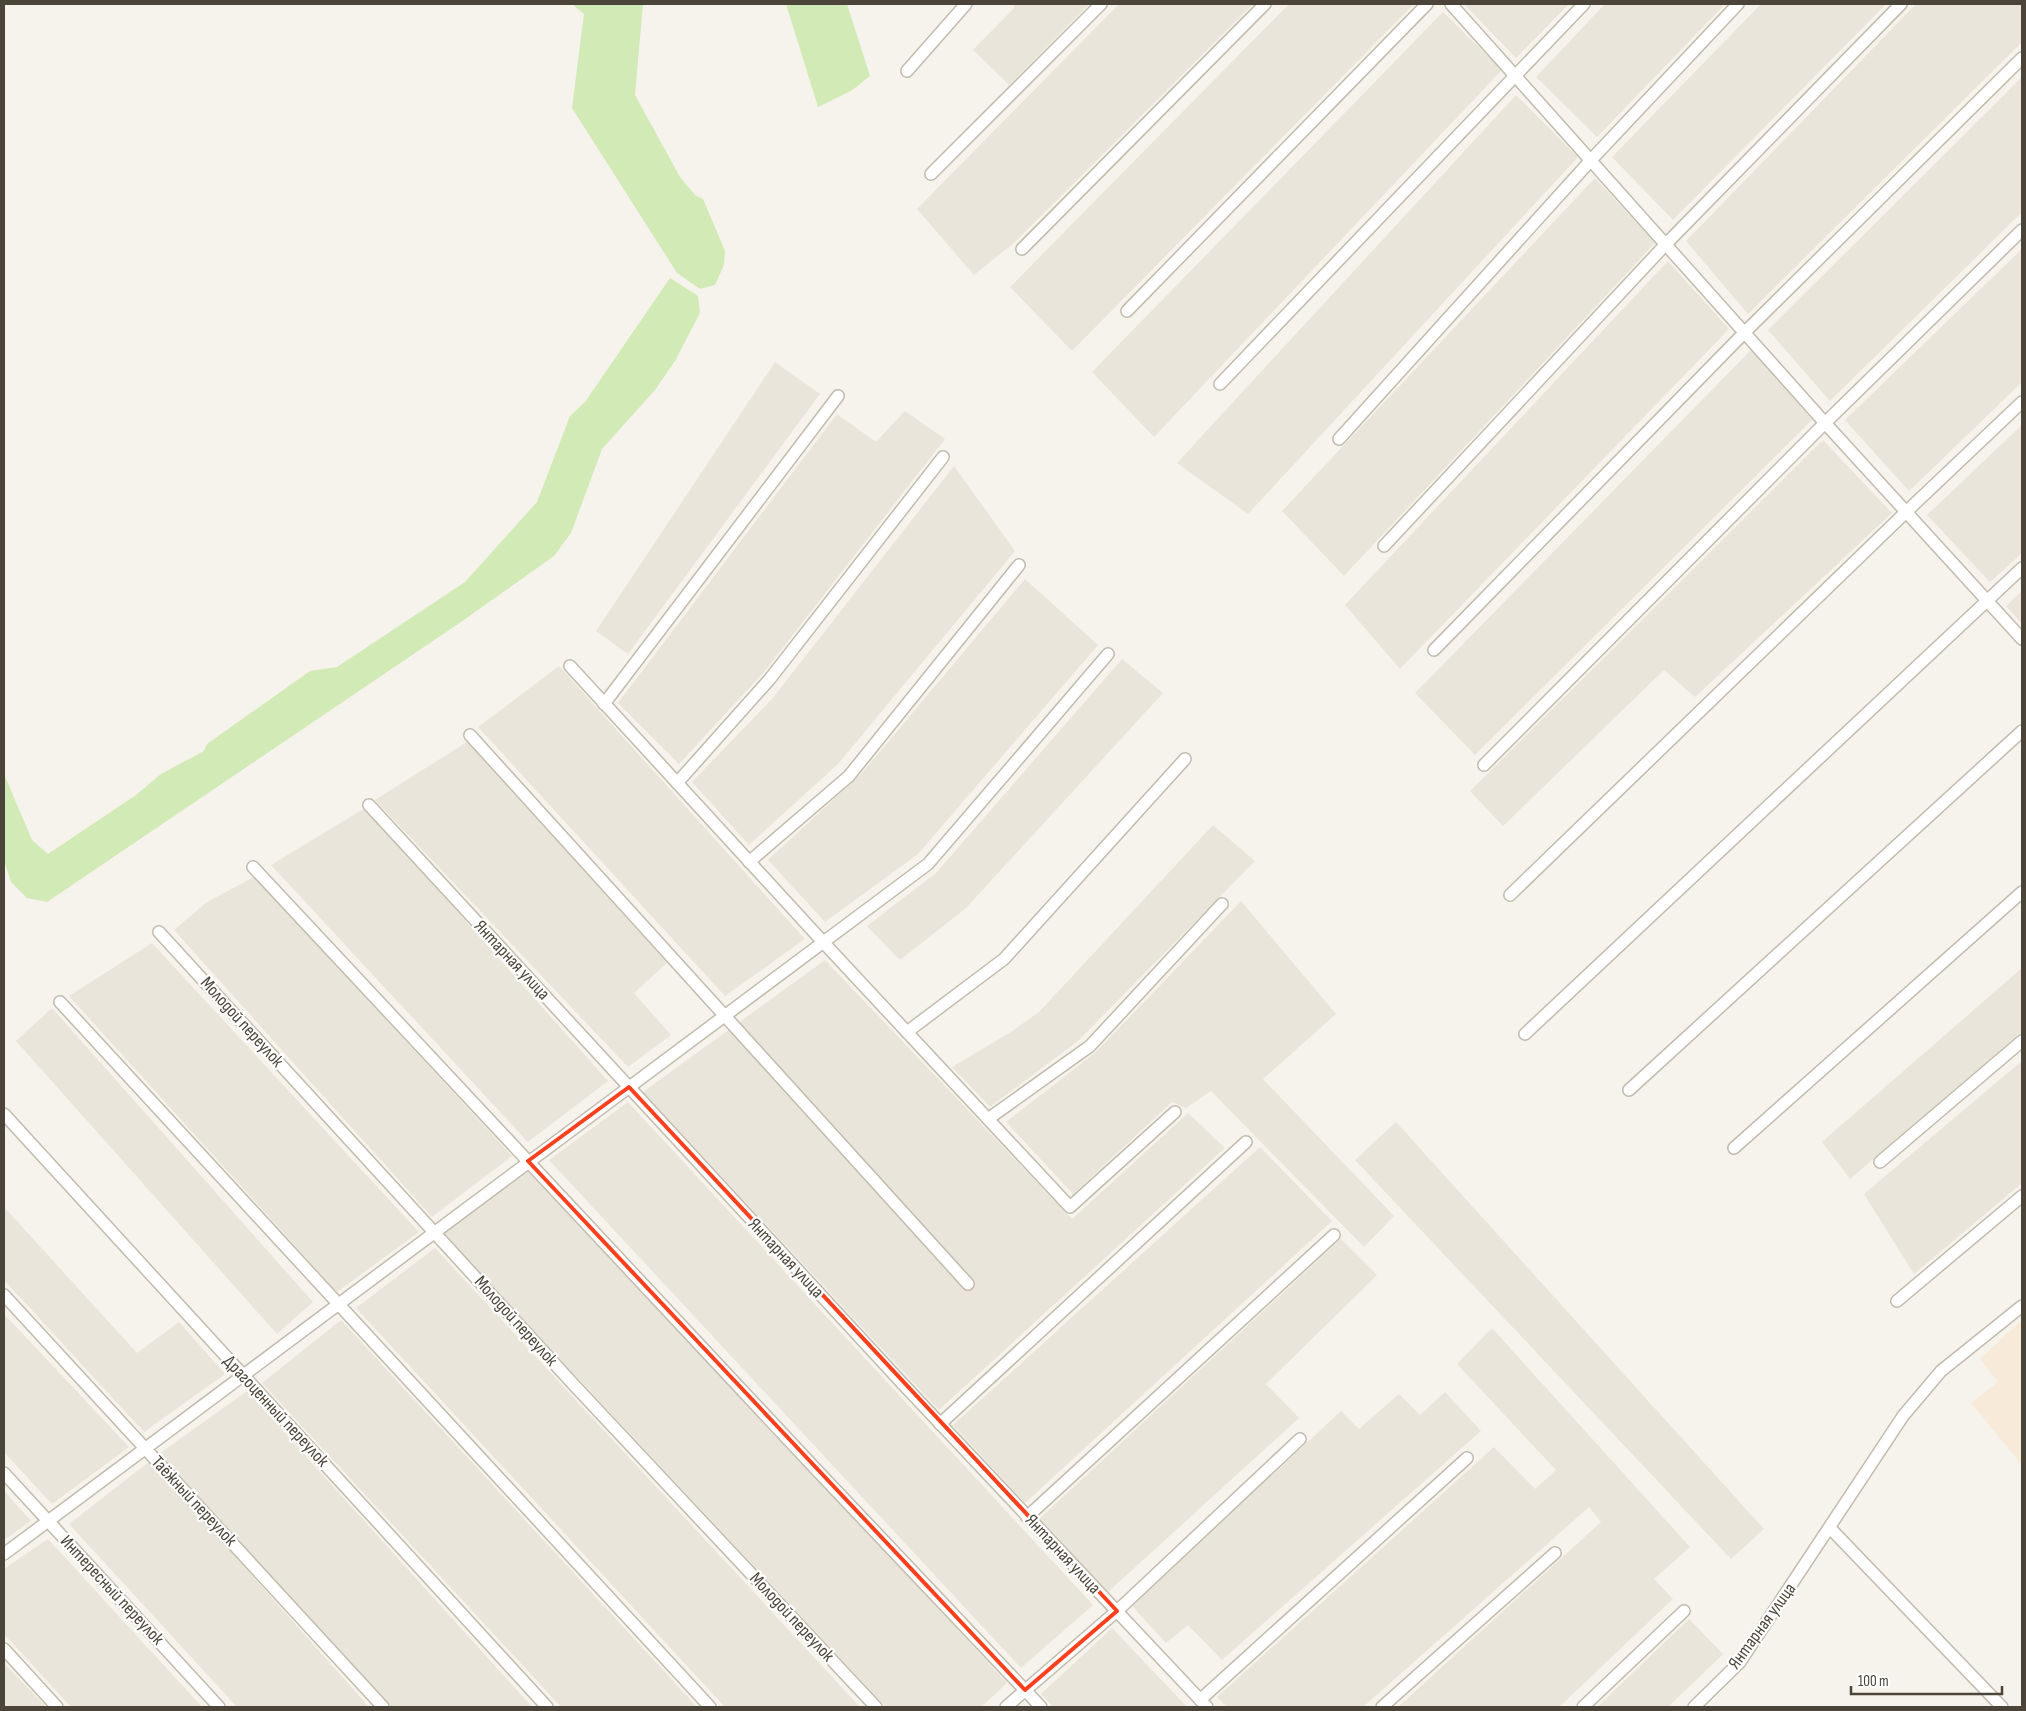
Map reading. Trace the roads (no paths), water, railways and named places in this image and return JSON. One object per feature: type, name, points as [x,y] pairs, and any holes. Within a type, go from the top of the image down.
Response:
[{"type":"street","points":[[907,71],[966,4]]},
{"type":"street","points":[[931,174],[1101,4]]},
{"type":"street","points":[[1022,249],[1266,4]]},
{"type":"street","points":[[1128,311],[1428,4]]},
{"type":"street","points":[[1451,4],[1825,423],[2022,638]]},
{"type":"street","points":[[1220,384],[1584,4]]},
{"type":"street","points":[[1338,439],[1591,160],[1738,4]]},
{"type":"street","points":[[1384,546],[1666,244],[1901,4]]},
{"type":"street","points":[[1434,650],[1745,332],[2022,58]]},
{"type":"street","points":[[1484,765],[1825,423],[2022,230]]},
{"type":"street","points":[[604,704],[838,396]]},
{"type":"street","points":[[1510,895],[2022,402]]},
{"type":"street","points":[[677,783],[769,680],[943,457]]},
{"type":"street","points":[[750,862],[849,776],[1019,565]]},
{"type":"street","points":[[1526,1034],[2022,568]]},
{"type":"street","points":[[4,1554],[928,864],[1108,654]]},
{"type":"street","points":[[570,666],[823,942],[1070,1207],[1175,1112]]},
{"type":"street","points":[[1629,1090],[2022,731]]},
{"type":"street","points":[[470,735],[968,1284]]},
{"type":"street","points":[[907,1032],[1004,959],[1185,759]]},
{"type":"street","name":"Янтарная улица","points":[[370,805],[940,1424],[1204,1703]]},
{"type":"street","points":[[253,867],[1041,1707]]},
{"type":"street","points":[[1734,1148],[2022,892]]},
{"type":"street","points":[[988,1119],[1090,1046],[1222,904]]},
{"type":"street","name":"Молодой переулок","points":[[159,932],[574,1384],[876,1707]]},
{"type":"street","points":[[60,1002],[710,1707]]},
{"type":"street","points":[[1880,1162],[2022,1042]]},
{"type":"street","name":"Драгоценный переулок","points":[[4,1114],[548,1707]]},
{"type":"street","points":[[940,1424],[1246,1142]]},
{"type":"street","points":[[1897,1301],[2022,1196]]},
{"type":"street","points":[[1027,1517],[1334,1235]]},
{"type":"street","name":"Таёжный переулок","points":[[4,1295],[383,1707]]},
{"type":"street","name":"Янтарная улица","points":[[1694,1707],[1740,1662],[1903,1416],[1941,1371],[2022,1306]]},
{"type":"street","points":[[1006,1707],[1116,1611],[1300,1439]]},
{"type":"street","points":[[1204,1703],[1466,1458]]},
{"type":"street","name":"Интересный переулок","points":[[4,1472],[219,1707]]},
{"type":"street","points":[[1830,1528],[2002,1707]]},
{"type":"street","points":[[1382,1707],[1555,1553]]},
{"type":"street","points":[[1583,1707],[1684,1612]]},
{"type":"street","points":[[4,1649],[57,1707]]}]
